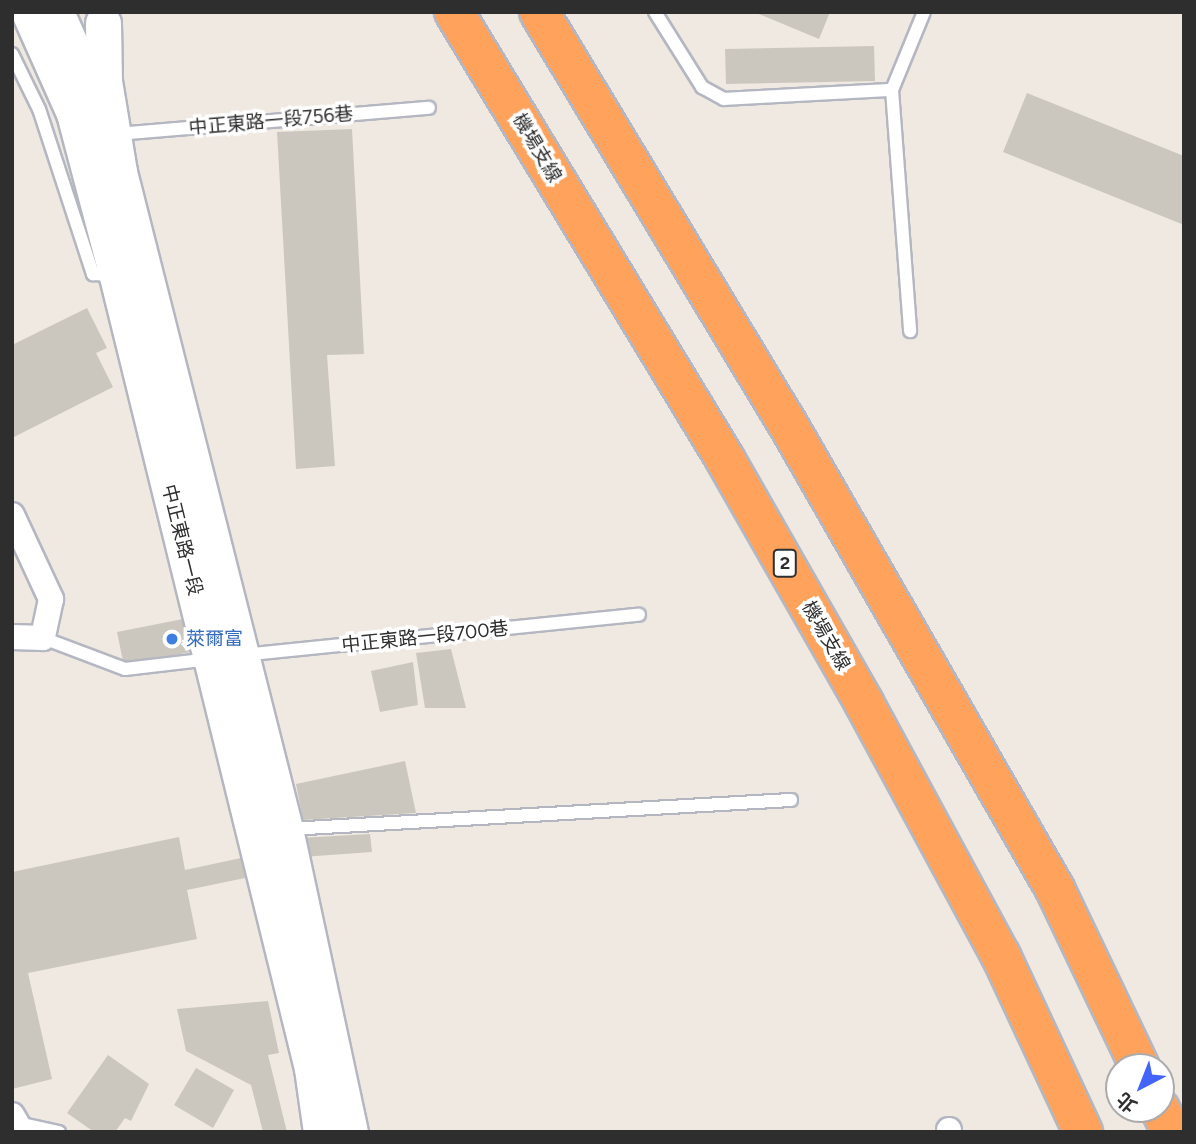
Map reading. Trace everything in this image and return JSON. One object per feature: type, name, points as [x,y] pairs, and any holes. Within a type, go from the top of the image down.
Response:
[{"type":"highway","name":"機場支線","points":[[454,12],[726,458],[864,703],[1000,957],[1083,1132]]},
{"type":"highway","points":[[539,12],[786,421],[1041,865],[1133,1053]]},
{"type":"main road","name":"中正東路一段","points":[[29,12],[74,113],[130,274]]},
{"type":"main road","name":"中正東路一段","points":[[56,12],[85,77],[103,171],[227,657],[312,1068],[321,1132]]},
{"type":"main road","name":"中正東路一段","points":[[74,113],[104,17]]},
{"type":"main road","name":"中正東路一段","points":[[104,17],[113,134],[130,274]]},
{"type":"main road","name":"中正東路一段","points":[[227,657],[285,830],[350,1132]]},
{"type":"street","points":[[12,515],[51,599],[43,638],[12,637]]},
{"type":"lane","points":[[655,12],[709,95],[724,99],[892,90]]},
{"type":"lane","points":[[910,331],[892,90],[924,12]]},
{"type":"lane","points":[[12,54],[39,109],[93,274],[130,274]]},
{"type":"lane","name":"中正東路一段756巷","points":[[113,134],[429,108]]},
{"type":"lane","name":"中正東路一段700巷","points":[[43,638],[125,669],[639,615]]},
{"type":"lane","points":[[285,830],[792,800]]},
{"type":"lane","points":[[16,1123],[59,1132]]},
{"type":"building","points":[[754,12],[830,12],[819,39]]},
{"type":"building","points":[[874,46],[875,81],[726,84],[725,49]]},
{"type":"building","points":[[1027,93],[1184,156],[1184,225],[1003,152]]},
{"type":"building","points":[[352,129],[364,354],[327,355],[335,466],[296,469],[277,132]]},
{"type":"building","points":[[87,308],[107,348],[96,353],[113,387],[12,438],[12,345]]},
{"type":"building","points":[[183,619],[190,652],[124,666],[117,632]]},
{"type":"building","points":[[451,649],[466,708],[425,708],[416,653]]},
{"type":"building","points":[[413,662],[418,705],[380,712],[371,671]]},
{"type":"building","points":[[405,761],[416,813],[303,820],[296,784]]},
{"type":"building","points":[[370,834],[372,852],[302,857],[300,838]]},
{"type":"building","points":[[179,837],[185,870],[241,858],[245,878],[187,890],[197,939],[28,973],[52,1079],[12,1089],[12,872]]},
{"type":"building","points":[[268,1001],[279,1053],[268,1055],[287,1132],[263,1132],[251,1085],[186,1051],[177,1009]]},
{"type":"building","points":[[108,1055],[149,1084],[131,1121],[125,1118],[115,1132],[94,1132],[67,1113]]},
{"type":"building","points":[[196,1068],[234,1090],[213,1128],[174,1105]]},
{"type":"place","name":"萊爾富","points":[[172,639]]}]
